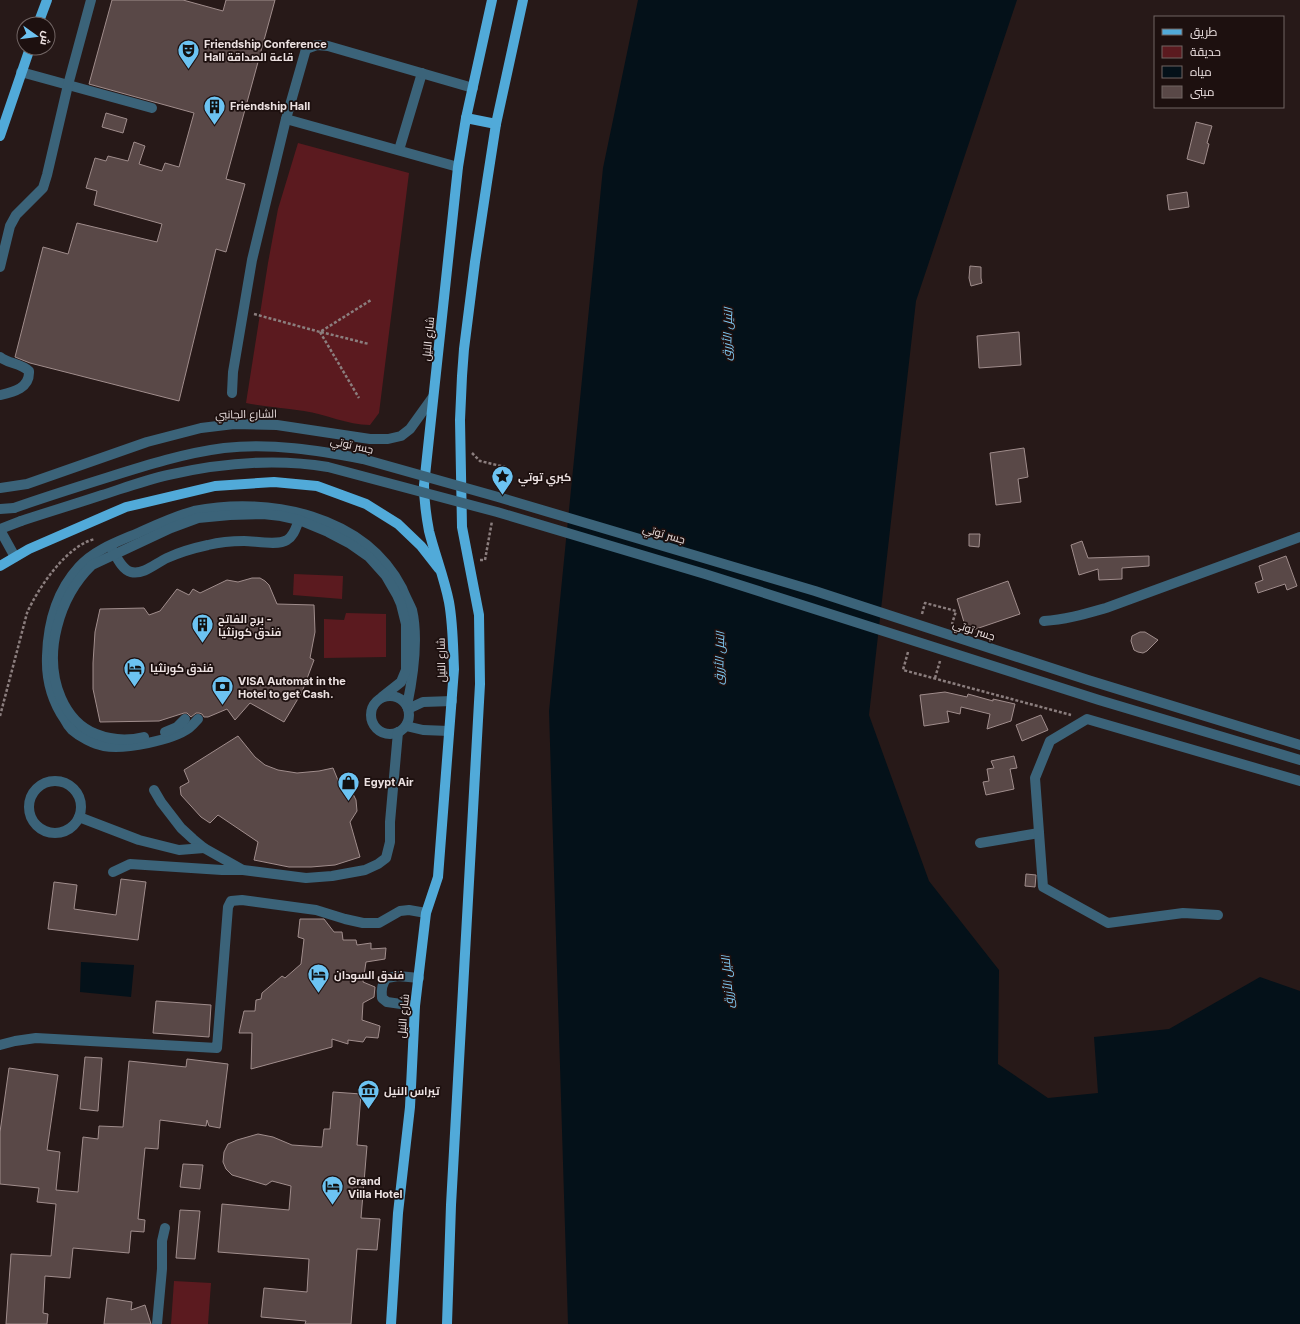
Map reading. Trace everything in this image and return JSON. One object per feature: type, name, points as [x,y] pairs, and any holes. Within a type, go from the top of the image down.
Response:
[{"type":"main road","points":[[41,16],[47,0]]},
{"type":"main road","name":"شارع النيل","points":[[391,1324],[398,1212],[410,1107],[415,1006],[426,913],[438,877],[454,669],[453,638],[449,602],[425,510],[424,485],[458,167],[466,118],[492,0]]},
{"type":"main road","points":[[446,1324],[451,1205],[480,684],[479,615],[462,527],[460,420],[464,349],[475,262],[496,124],[523,0]]},
{"type":"main road","points":[[0,136],[27,56]]},
{"type":"main road","points":[[466,118],[496,124]]},
{"type":"main road","points":[[0,566],[29,548],[126,507],[215,486],[274,482],[317,486],[366,504],[398,524],[421,546],[442,572]]},
{"type":"street","points":[[0,267],[10,226],[16,215],[43,188],[48,175],[68,85],[92,0]]},
{"type":"street","points":[[232,393],[233,372],[252,260],[286,119],[306,49],[317,45],[328,46],[473,88]]},
{"type":"street","points":[[21,72],[152,108]]},
{"type":"street","points":[[399,150],[422,73]]},
{"type":"street","points":[[286,119],[458,167]]},
{"type":"street","points":[[0,357],[3,360],[24,366],[29,371],[29,378],[24,386],[0,396]]},
{"type":"street","name":"الشارع الجانبي","points":[[0,488],[27,484],[147,442],[201,428],[234,424],[277,425],[370,439],[388,440],[401,436],[410,429],[433,397]]},
{"type":"street","name":"جسر توتي","points":[[0,509],[14,508],[168,459],[197,452],[225,448],[264,446],[293,447],[322,451],[363,459],[815,591],[1088,680],[1300,745]]},
{"type":"street","points":[[15,557],[0,530],[21,521],[167,475],[209,466],[245,463],[290,463],[322,466],[497,512],[705,574],[1099,700],[1300,760]]},
{"type":"street","points":[[113,872],[130,864],[134,864],[243,870],[306,878],[365,870],[378,864],[386,858],[390,842],[390,822],[402,729],[409,718],[407,708],[414,667],[412,611],[394,574],[376,553],[356,538],[332,524],[318,518],[289,510],[254,506],[224,507],[193,512],[177,517],[113,549],[84,572],[71,592],[61,614],[56,630],[53,661],[58,692],[70,716],[89,732],[101,736],[116,739],[132,739],[155,735],[171,730],[185,719]]},
{"type":"street","points":[[198,720],[178,734],[132,746],[116,748],[102,746],[84,738],[70,729],[58,710],[51,693],[46,670],[47,640],[50,625],[59,598],[66,585],[86,560],[95,553],[113,549],[198,518],[263,514],[299,520],[328,532],[349,543],[369,557],[386,576],[397,595],[406,624],[406,670],[401,682],[376,702],[372,708],[370,716],[376,729],[383,733],[391,734],[402,729],[449,731]]},
{"type":"street","points":[[113,549],[127,570],[132,572],[142,571],[167,558],[208,545],[230,541],[283,542],[292,537],[299,520]]},
{"type":"street","points":[[1044,621],[1062,620],[1106,608],[1300,537]]},
{"type":"street","points":[[382,697],[396,697],[402,701],[407,708]]},
{"type":"street","points":[[407,708],[423,702],[452,701]]},
{"type":"street","points":[[1218,916],[1183,913],[1108,923],[1043,887],[1035,778],[1050,741],[1087,720],[1300,781]]},
{"type":"street","points":[[57,781],[67,784],[74,789],[80,798],[81,807],[79,817],[74,825],[67,831],[57,834],[48,833],[39,829],[32,822],[29,812],[29,803],[32,794],[39,786],[48,782],[57,781]]},
{"type":"street","points":[[154,790],[161,802],[181,828],[204,848],[243,870]]},
{"type":"street","points":[[79,817],[139,840],[179,850],[204,848]]},
{"type":"street","points":[[980,843],[1039,833]]},
{"type":"street","points":[[0,1045],[14,1041],[36,1038],[217,1048],[228,907],[231,901],[242,900],[316,910],[363,923],[379,923],[400,911],[409,910],[426,913]]},
{"type":"street","points":[[415,1006],[384,1001],[382,998],[382,989],[384,981],[387,978],[398,976],[419,978]]},
{"type":"street","points":[[157,1324],[162,1269],[162,1241],[165,1228]]},
{"type":"path","points":[[320,332],[371,300]]},
{"type":"path","points":[[243,311],[369,344]]},
{"type":"path","points":[[320,332],[359,398]]},
{"type":"path","points":[[480,461],[505,467],[500,485]]},
{"type":"path","points":[[485,560],[493,520]]},
{"type":"path","points":[[920,619],[925,603],[956,611]]},
{"type":"path","points":[[908,652],[903,670],[1038,705],[1087,720]]},
{"type":"green space","points":[[298,143],[409,173],[379,413],[370,425],[361,425],[304,411],[246,403],[278,209]]},
{"type":"green space","points":[[294,574],[343,576],[342,599],[293,595]]},
{"type":"green space","points":[[346,613],[386,614],[386,657],[324,658],[324,619],[344,620]]},
{"type":"green space","points":[[174,1281],[211,1283],[208,1324],[171,1324]]},
{"type":"water","name":"النيل الأزرق","points":[[638,0],[1017,0],[916,301],[869,715],[929,881],[999,970],[998,1064],[1048,1098],[1098,1093],[1094,1037],[1169,1029],[1260,977],[1300,991],[1300,1324],[568,1324],[549,711],[603,168]]},
{"type":"water","points":[[81,962],[134,965],[131,997],[80,992]]},
{"type":"building","points":[[112,0],[183,0],[223,11],[226,0],[275,0],[226,179],[245,184],[226,252],[216,249],[179,401],[30,363],[15,357],[43,247],[68,254],[77,223],[157,242],[162,224],[94,205],[97,191],[86,188],[95,158],[106,161],[108,156],[128,161],[134,142],[145,146],[139,164],[162,171],[165,163],[179,167],[194,113],[89,84]]},
{"type":"building","points":[[106,113],[127,119],[123,133],[102,127]]},
{"type":"building","points":[[1196,122],[1212,126],[1207,143],[1209,144],[1204,164],[1187,159]]},
{"type":"building","points":[[1187,192],[1189,207],[1169,210],[1167,195]]},
{"type":"building","points":[[970,266],[981,267],[982,283],[971,286],[969,278]]},
{"type":"building","points":[[1019,332],[1021,365],[979,368],[977,336]]},
{"type":"building","points":[[1024,448],[1028,477],[1018,479],[1021,502],[996,505],[990,453]]},
{"type":"building","points":[[969,534],[980,534],[979,547],[969,546]]},
{"type":"building","points":[[1082,541],[1088,558],[1149,556],[1149,566],[1122,568],[1122,579],[1099,580],[1098,569],[1079,575],[1071,545]]},
{"type":"building","points":[[1286,556],[1297,586],[1287,590],[1285,584],[1258,593],[1255,583],[1263,580],[1259,566]]},
{"type":"building","name":"برج الفاتح - فندق كورنثيا","points":[[252,578],[260,578],[269,585],[277,604],[314,605],[315,632],[310,658],[314,660],[302,692],[284,722],[250,703],[235,720],[227,709],[208,717],[204,717],[202,714],[196,713],[191,717],[187,713],[184,713],[159,721],[100,722],[93,689],[93,663],[95,632],[100,609],[144,608],[149,615],[160,611],[177,589],[189,595],[193,589],[200,593],[227,580],[238,582]]},
{"type":"building","points":[[1008,581],[1020,614],[967,632],[957,599]]},
{"type":"building","points":[[1140,632],[1145,632],[1158,640],[1143,653],[1134,650],[1131,641],[1132,636]]},
{"type":"building","points":[[945,692],[967,697],[968,694],[993,701],[993,699],[1015,704],[1011,721],[987,729],[990,714],[961,707],[960,714],[947,711],[949,722],[924,726],[920,695]]},
{"type":"building","points":[[1041,715],[1048,730],[1022,741],[1016,725]]},
{"type":"building","points":[[238,736],[255,757],[265,765],[278,770],[297,773],[333,768],[342,790],[353,794],[356,800],[357,811],[350,822],[360,857],[335,865],[311,867],[289,867],[254,860],[258,842],[218,815],[210,823],[201,817],[181,795],[180,787],[189,782],[184,770]]},
{"type":"building","points":[[1014,756],[1017,768],[1010,769],[1014,789],[986,795],[983,782],[989,781],[987,769],[994,768],[991,761]]},
{"type":"building","points":[[1026,874],[1036,875],[1035,887],[1025,886]]},
{"type":"building","points":[[121,879],[146,882],[138,940],[48,929],[54,882],[77,885],[74,909],[116,915]]},
{"type":"building","name":"فندق السودان","points":[[300,919],[324,919],[334,932],[342,932],[343,940],[356,940],[357,945],[371,943],[371,949],[386,948],[385,959],[366,962],[363,982],[375,987],[374,997],[363,1003],[362,1020],[380,1026],[378,1038],[366,1037],[363,1042],[348,1040],[348,1044],[332,1039],[332,1047],[251,1069],[252,1033],[239,1033],[244,1011],[255,1011],[256,1000],[261,999],[262,993],[282,976],[285,978],[301,964],[304,939],[298,937]]},
{"type":"building","points":[[156,1001],[211,1005],[209,1037],[153,1033]]},
{"type":"building","points":[[85,1057],[102,1058],[98,1111],[80,1109]]},
{"type":"building","points":[[187,1059],[228,1064],[220,1128],[209,1126],[207,1120],[206,1126],[160,1120],[158,1149],[145,1148],[138,1219],[145,1220],[144,1232],[131,1231],[129,1253],[73,1248],[70,1278],[45,1276],[43,1313],[48,1314],[47,1324],[6,1324],[11,1254],[51,1256],[56,1204],[37,1202],[39,1188],[0,1184],[0,1132],[9,1068],[58,1075],[47,1150],[60,1152],[56,1190],[78,1192],[83,1137],[98,1139],[99,1126],[123,1127],[129,1061],[186,1067]]},
{"type":"building","name":"Grand Villa Hotel","points":[[333,1092],[361,1094],[357,1145],[367,1146],[361,1218],[380,1219],[377,1250],[357,1249],[351,1324],[305,1324],[306,1321],[261,1317],[264,1288],[307,1292],[309,1259],[218,1252],[222,1204],[289,1210],[291,1186],[272,1181],[266,1185],[232,1175],[226,1169],[223,1162],[224,1152],[228,1144],[258,1134],[273,1137],[292,1145],[322,1147],[324,1129],[330,1129]]},
{"type":"building","points":[[183,1164],[203,1165],[200,1189],[180,1187]]},
{"type":"building","points":[[180,1210],[200,1211],[195,1259],[176,1258]]},
{"type":"building","points":[[107,1298],[132,1302],[131,1310],[145,1305],[151,1324],[104,1324]]},
{"type":"place","name":"Friendship Conference Hall قاعة الصداقة","points":[[188,70]]},
{"type":"place","name":"Friendship Hall","points":[[215,126]]},
{"type":"place","name":"كبري توتي","points":[[503,496]]},
{"type":"place","name":"برج الفاتح - فندق كورنثيا","points":[[203,644]]},
{"type":"place","name":"فندق كورنثيا","points":[[134,688]]},
{"type":"place","name":"VISA Automat in the Hotel to get Cash.","points":[[223,706]]},
{"type":"place","name":"Egypt Air","points":[[348,802]]},
{"type":"place","name":"فندق السودان","points":[[318,994]]},
{"type":"place","name":"تيراس النيل","points":[[368,1110]]},
{"type":"place","name":"Grand Villa Hotel","points":[[332,1206]]}]
